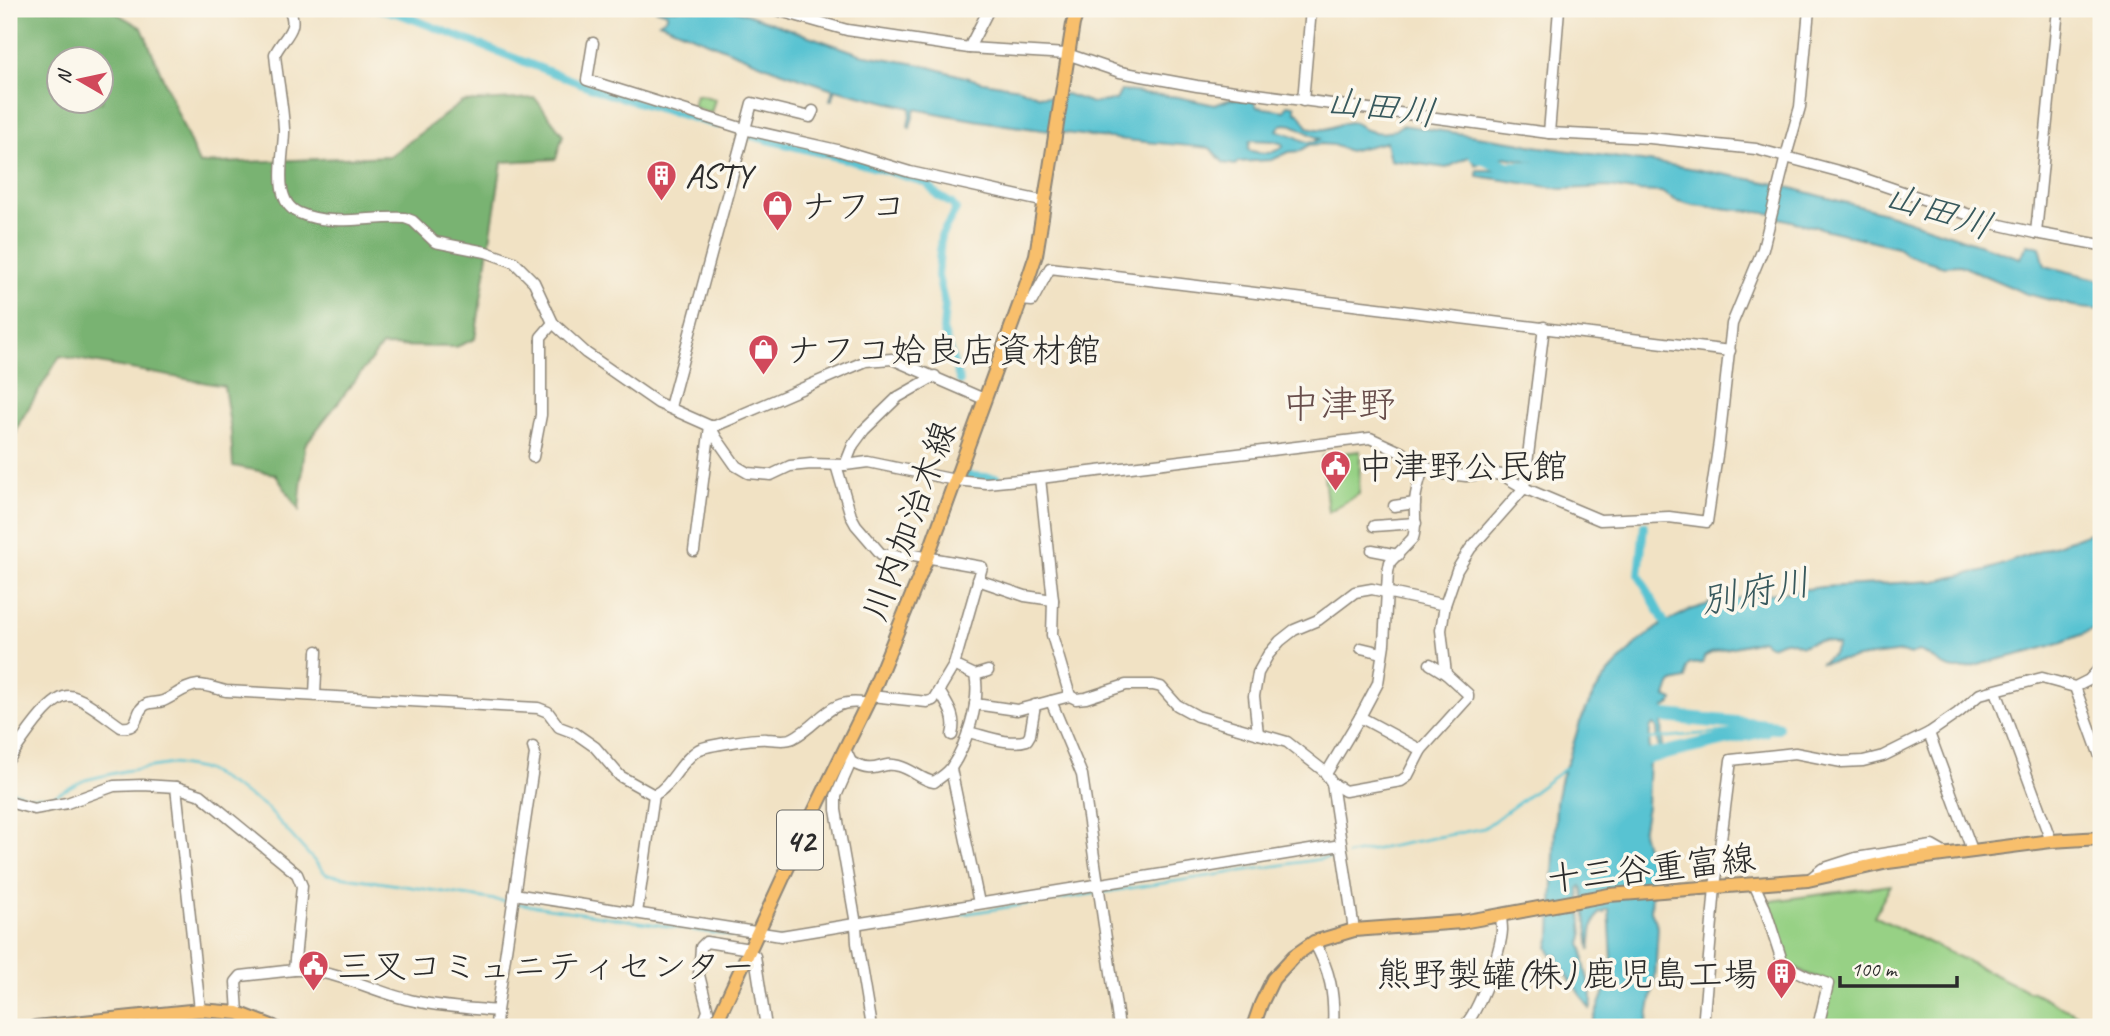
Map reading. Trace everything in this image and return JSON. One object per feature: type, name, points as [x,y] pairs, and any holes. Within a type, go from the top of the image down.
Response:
[{"type":"main road","name":"川内加治木線","points":[[713,1027],[869,700],[927,558],[1021,300],[1036,255],[1067,57],[1078,9]]},
{"type":"main road","name":"十三谷重富線","points":[[1252,1027],[1273,979],[1294,956],[1314,942],[1354,930],[1462,922],[1609,895],[1808,880],[1888,862],[2051,841],[2101,838]]},
{"type":"main road","points":[[35,1027],[78,1025],[200,1010],[238,1013],[274,1027]]},
{"type":"street","points":[[289,9],[293,16],[292,28],[275,54],[284,129],[281,185],[285,201],[299,214],[355,220],[405,218],[435,242],[514,261],[534,282],[553,323],[586,353],[658,403],[710,426],[866,361],[892,359],[984,398]]},
{"type":"street","points":[[773,9],[847,30],[969,48],[1067,57],[1120,72],[1197,86],[1549,133],[1650,138],[1755,149],[1785,161],[1853,174],[1996,224],[2101,245]]},
{"type":"street","points":[[969,48],[989,9]]},
{"type":"street","points":[[1303,101],[1311,9]]},
{"type":"street","points":[[1549,133],[1559,9]]},
{"type":"street","points":[[710,426],[736,466],[748,473],[771,475],[790,466],[867,462],[955,480],[986,483],[1370,438],[1447,475],[1502,475],[1524,488],[1600,520],[1669,517],[1707,523],[1732,324],[1763,249],[1800,107],[1809,9]]},
{"type":"street","points":[[2036,233],[2059,9]]},
{"type":"street","points":[[593,43],[587,80],[744,129],[837,150],[909,172],[1045,202]]},
{"type":"street","points":[[670,407],[752,103],[810,117],[813,111]]},
{"type":"street","points":[[1021,300],[1032,301],[1050,268],[1730,351]]},
{"type":"street","points":[[533,457],[541,415],[541,337],[553,323]]},
{"type":"street","points":[[1446,674],[1441,630],[1445,605],[1457,570],[1470,549],[1524,488],[1544,327]]},
{"type":"street","points":[[654,795],[662,791],[685,761],[702,747],[765,738],[792,739],[831,709],[845,703],[869,700],[933,700],[954,665],[982,567],[908,554],[901,557],[881,554],[851,516],[840,465],[864,430],[898,397],[936,376]]},
{"type":"street","points":[[694,551],[710,426]]},
{"type":"street","points":[[1326,774],[1378,683],[1390,562],[1413,538],[1416,523],[1415,503],[1424,466]]},
{"type":"street","points":[[1040,478],[1053,600],[1052,635],[1070,696]]},
{"type":"street","points":[[1394,506],[1415,503]]},
{"type":"street","points":[[1374,526],[1416,523]]},
{"type":"street","points":[[1372,550],[1398,555]]},
{"type":"street","points":[[978,580],[1026,596],[1053,600]]},
{"type":"street","points":[[1258,734],[1254,695],[1258,673],[1268,655],[1294,630],[1318,621],[1355,592],[1372,589],[1445,605]]},
{"type":"street","points":[[1361,648],[1382,653]]},
{"type":"street","points":[[315,695],[317,651]]},
{"type":"street","points":[[975,704],[1017,710],[1070,696],[1076,699],[1086,698],[1126,685],[1153,685],[1161,687],[1177,705],[1198,716],[1287,742],[1326,774],[1332,783],[1345,791],[1407,778],[1421,750],[1468,698],[1468,694],[1446,674],[1430,664]]},
{"type":"street","points":[[954,665],[975,675],[988,671]]},
{"type":"street","points":[[1703,1027],[1715,887],[1731,761],[1795,753],[1842,762],[1883,756],[1929,733],[1980,694],[2042,678],[2075,687],[2089,680],[2101,667]]},
{"type":"street","points":[[845,749],[852,762],[862,768],[871,770],[891,765],[901,766],[926,781],[934,782],[951,769],[968,732],[975,704],[975,675]]},
{"type":"street","points":[[9,759],[22,738],[47,710],[68,696],[78,699],[121,727],[129,728],[134,725],[146,704],[163,701],[198,685],[226,691],[538,708],[548,712],[559,727],[575,733],[595,747],[620,776],[654,795]]},
{"type":"street","points":[[2075,687],[2101,759]]},
{"type":"street","points":[[939,691],[954,718],[955,725],[950,734],[962,744]]},
{"type":"street","points":[[1996,691],[2051,841]]},
{"type":"street","points":[[1051,701],[1082,775],[1119,1027]]},
{"type":"street","points":[[968,732],[998,740],[1027,740],[1035,705]]},
{"type":"street","points":[[1360,717],[1421,750]]},
{"type":"street","points":[[1929,733],[1972,850]]},
{"type":"street","points":[[496,1027],[535,754],[533,747]]},
{"type":"street","points":[[852,762],[836,796],[836,810],[871,1027]]},
{"type":"street","points":[[951,769],[979,902]]},
{"type":"street","points":[[1332,783],[1354,930]]},
{"type":"street","points":[[9,802],[34,808],[66,803],[114,786],[176,787],[201,795],[296,874],[302,886],[294,970]]},
{"type":"street","points":[[176,787],[200,1010]]},
{"type":"street","points":[[637,913],[654,795]]},
{"type":"street","points":[[513,901],[637,913],[781,936],[856,934],[979,902],[1099,887],[1341,848]]},
{"type":"street","points":[[1754,884],[1765,908],[1783,964],[1828,984],[1818,1027]]},
{"type":"street","points":[[1463,1027],[1480,1001],[1500,943],[1501,914]]},
{"type":"street","points":[[702,1027],[708,1010],[699,975],[701,947],[706,942],[749,951],[755,956],[765,1027]]},
{"type":"street","points":[[1314,942],[1325,960],[1334,1002],[1333,1027]]},
{"type":"street","points":[[238,1013],[236,982],[241,975],[294,970],[333,975],[409,1000],[497,1011]]},
{"type":"green space","points":[[9,9],[109,9],[142,28],[199,164],[390,156],[462,102],[535,98],[563,135],[556,159],[502,162],[475,339],[456,347],[382,346],[305,445],[299,510],[275,474],[233,466],[224,386],[60,356],[20,422],[9,452]]},
{"type":"green space","points":[[696,94],[715,99],[711,113],[693,107]]},
{"type":"green space","points":[[1360,451],[1359,494],[1328,512],[1322,456]]},
{"type":"green space","points":[[1891,885],[1874,916],[2101,1027],[1822,1027],[1831,982],[1807,974],[1787,962],[1766,904],[1771,901]]},
{"type":"water","points":[[655,9],[732,9],[860,54],[922,65],[1049,97],[1066,94],[1092,103],[1116,100],[1121,91],[1124,91],[1178,97],[1215,105],[1231,99],[1254,101],[1257,107],[1285,111],[1287,105],[1295,106],[1295,112],[1299,113],[1308,127],[1315,129],[1327,129],[1351,122],[1366,130],[1385,132],[1402,125],[1684,167],[1776,184],[1892,215],[2020,258],[2028,244],[2040,247],[2045,266],[2101,280],[2101,310],[2081,308],[2027,294],[1960,265],[1944,266],[1906,254],[1897,247],[1775,217],[1776,214],[1693,205],[1675,200],[1661,192],[1609,187],[1562,189],[1477,176],[1477,170],[1551,169],[1533,162],[1505,157],[1476,165],[1470,156],[1447,168],[1390,160],[1386,142],[1349,151],[1333,145],[1309,145],[1300,151],[1289,152],[1272,160],[1238,162],[1235,165],[1224,163],[1210,148],[1062,133],[915,109],[910,128],[911,108],[835,89],[830,100],[833,89],[774,69],[659,22],[667,17],[667,13]],"holes":[[[1286,124],[1293,125],[1320,139],[1306,142],[1277,130]],[[1250,140],[1273,141],[1283,144],[1283,147],[1270,153],[1257,152],[1248,150]]]},
{"type":"water","points":[[2101,529],[2101,626],[2059,643],[1960,669],[1944,666],[1918,651],[1911,655],[1902,652],[1820,663],[1833,654],[1838,645],[1820,641],[1802,646],[1786,641],[1771,646],[1761,640],[1717,651],[1704,657],[1703,663],[1690,664],[1686,679],[1670,685],[1666,697],[1673,700],[1663,709],[1662,745],[1659,755],[1657,728],[1653,725],[1650,728],[1647,807],[1642,832],[1653,873],[1651,911],[1658,926],[1655,979],[1646,1027],[1591,1027],[1610,975],[1612,959],[1609,909],[1604,913],[1600,912],[1595,921],[1590,950],[1583,890],[1581,886],[1579,888],[1583,936],[1581,945],[1592,993],[1590,1009],[1560,964],[1557,955],[1551,954],[1548,947],[1551,936],[1556,802],[1561,777],[1580,722],[1593,695],[1608,674],[1637,643],[1664,623],[1690,610],[1718,601],[1822,587],[1935,581],[1987,570]]},
{"type":"waterway","points":[[379,9],[402,15],[608,94],[717,125]]},
{"type":"waterway","points":[[752,136],[927,183],[937,195],[952,204],[956,210],[941,236],[938,276],[945,306],[943,330],[960,381]]},
{"type":"waterway","name":"山田川","points":[[1475,154],[1507,168],[1571,169]]},
{"type":"waterway","points":[[966,466],[963,475],[997,478]]},
{"type":"waterway","points":[[1644,525],[1639,575],[1666,625],[1671,626]]},
{"type":"waterway","name":"別府川","points":[[1645,714],[1776,727]]},
{"type":"waterway","points":[[1647,739],[1776,727]]},
{"type":"waterway","name":"別府川","points":[[1636,764],[1635,760],[1764,730]]},
{"type":"waterway","points":[[9,790],[27,796],[51,797],[85,780],[124,771],[172,764],[206,770],[265,806],[326,874],[509,902]]},
{"type":"waterway","points":[[1347,855],[1484,828],[1566,768]]},
{"type":"waterway","points":[[859,930],[1340,856]]},
{"type":"waterway","points":[[515,903],[745,938]]},
{"type":"waterway","points":[[762,942],[852,931]]},
{"type":"place","name":"ASTY","points":[[662,202]]},
{"type":"place","name":"ナフコ","points":[[778,233]]},
{"type":"place","name":"ナフコ姶良店資材館","points":[[763,377]]},
{"type":"place","name":"中津野公民館","points":[[1335,493]]},
{"type":"place","name":"三叉コミュニティセンター","points":[[314,993]]},
{"type":"place","name":"熊野製罐(株) 鹿児島工場","points":[[1781,1001]]},
{"type":"district","name":"中津野","points":[[1339,404]]}]
